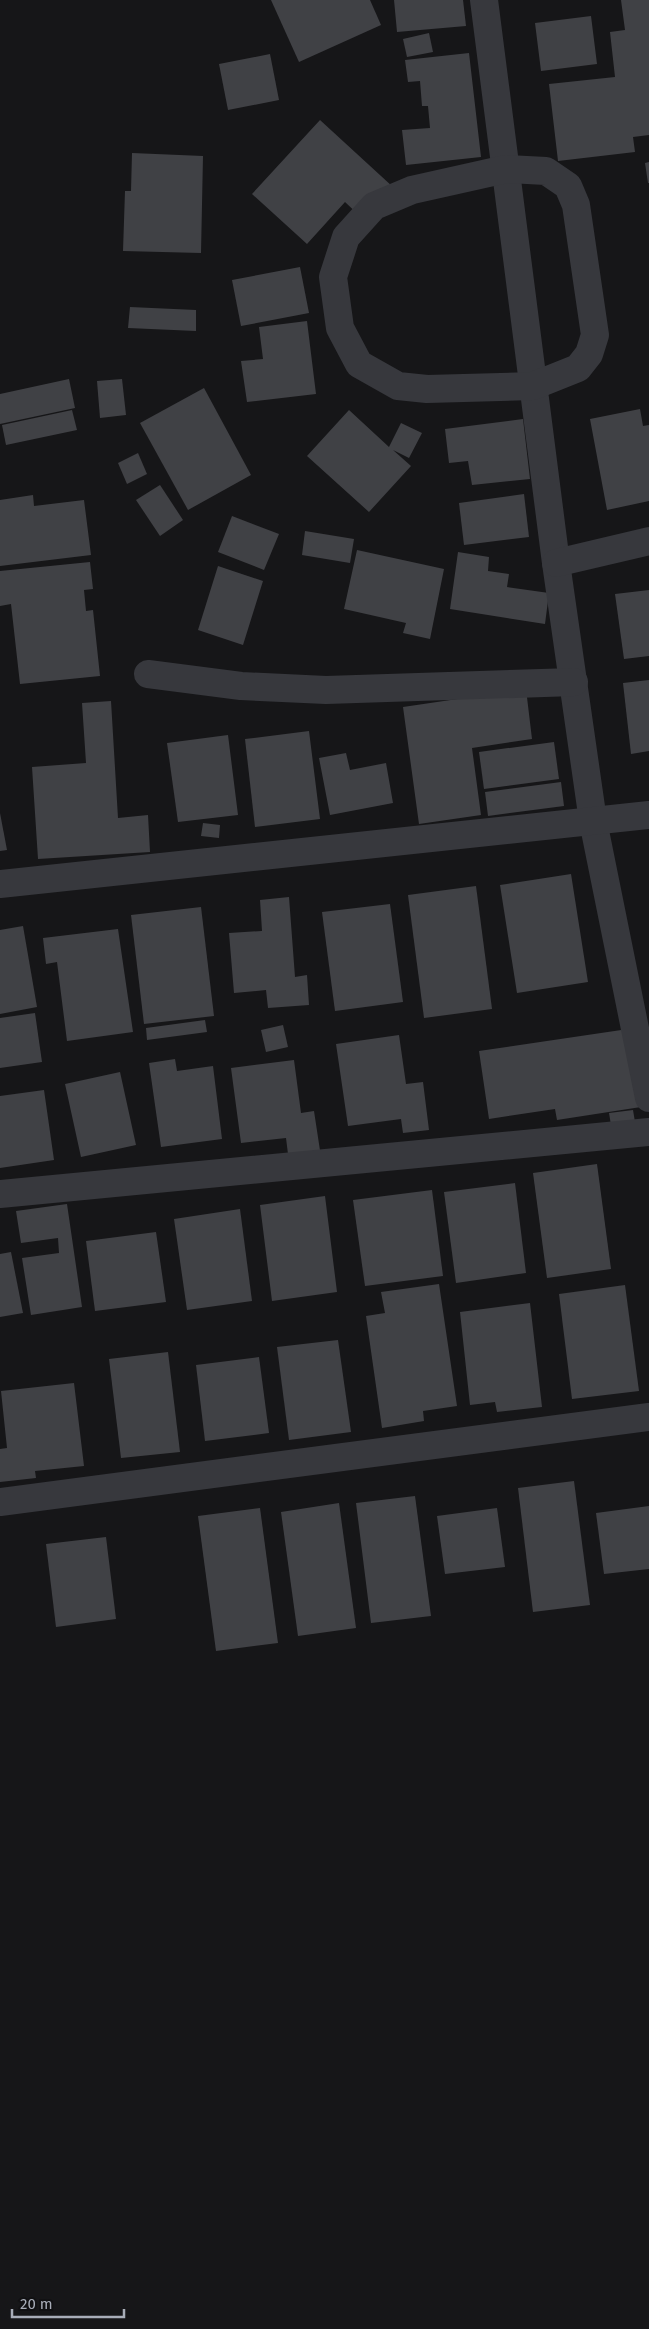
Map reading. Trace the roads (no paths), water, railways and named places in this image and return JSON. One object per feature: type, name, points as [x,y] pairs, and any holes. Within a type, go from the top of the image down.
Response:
[{"type":"street","points":[[484,0],[556,563],[593,821],[649,1098]]},
{"type":"street","points":[[506,169],[546,171],[568,186],[576,205],[595,335],[589,354],[578,368],[533,386],[427,389],[398,386],[359,364],[340,328],[333,277],[346,237],[374,206],[412,190],[506,169]]},
{"type":"street","points":[[556,563],[649,541]]},
{"type":"street","points":[[148,674],[241,686],[326,690],[574,682]]},
{"type":"street","points":[[0,884],[649,815]]},
{"type":"street","points":[[0,1194],[649,1132]]},
{"type":"street","points":[[0,1502],[649,1417]]}]
